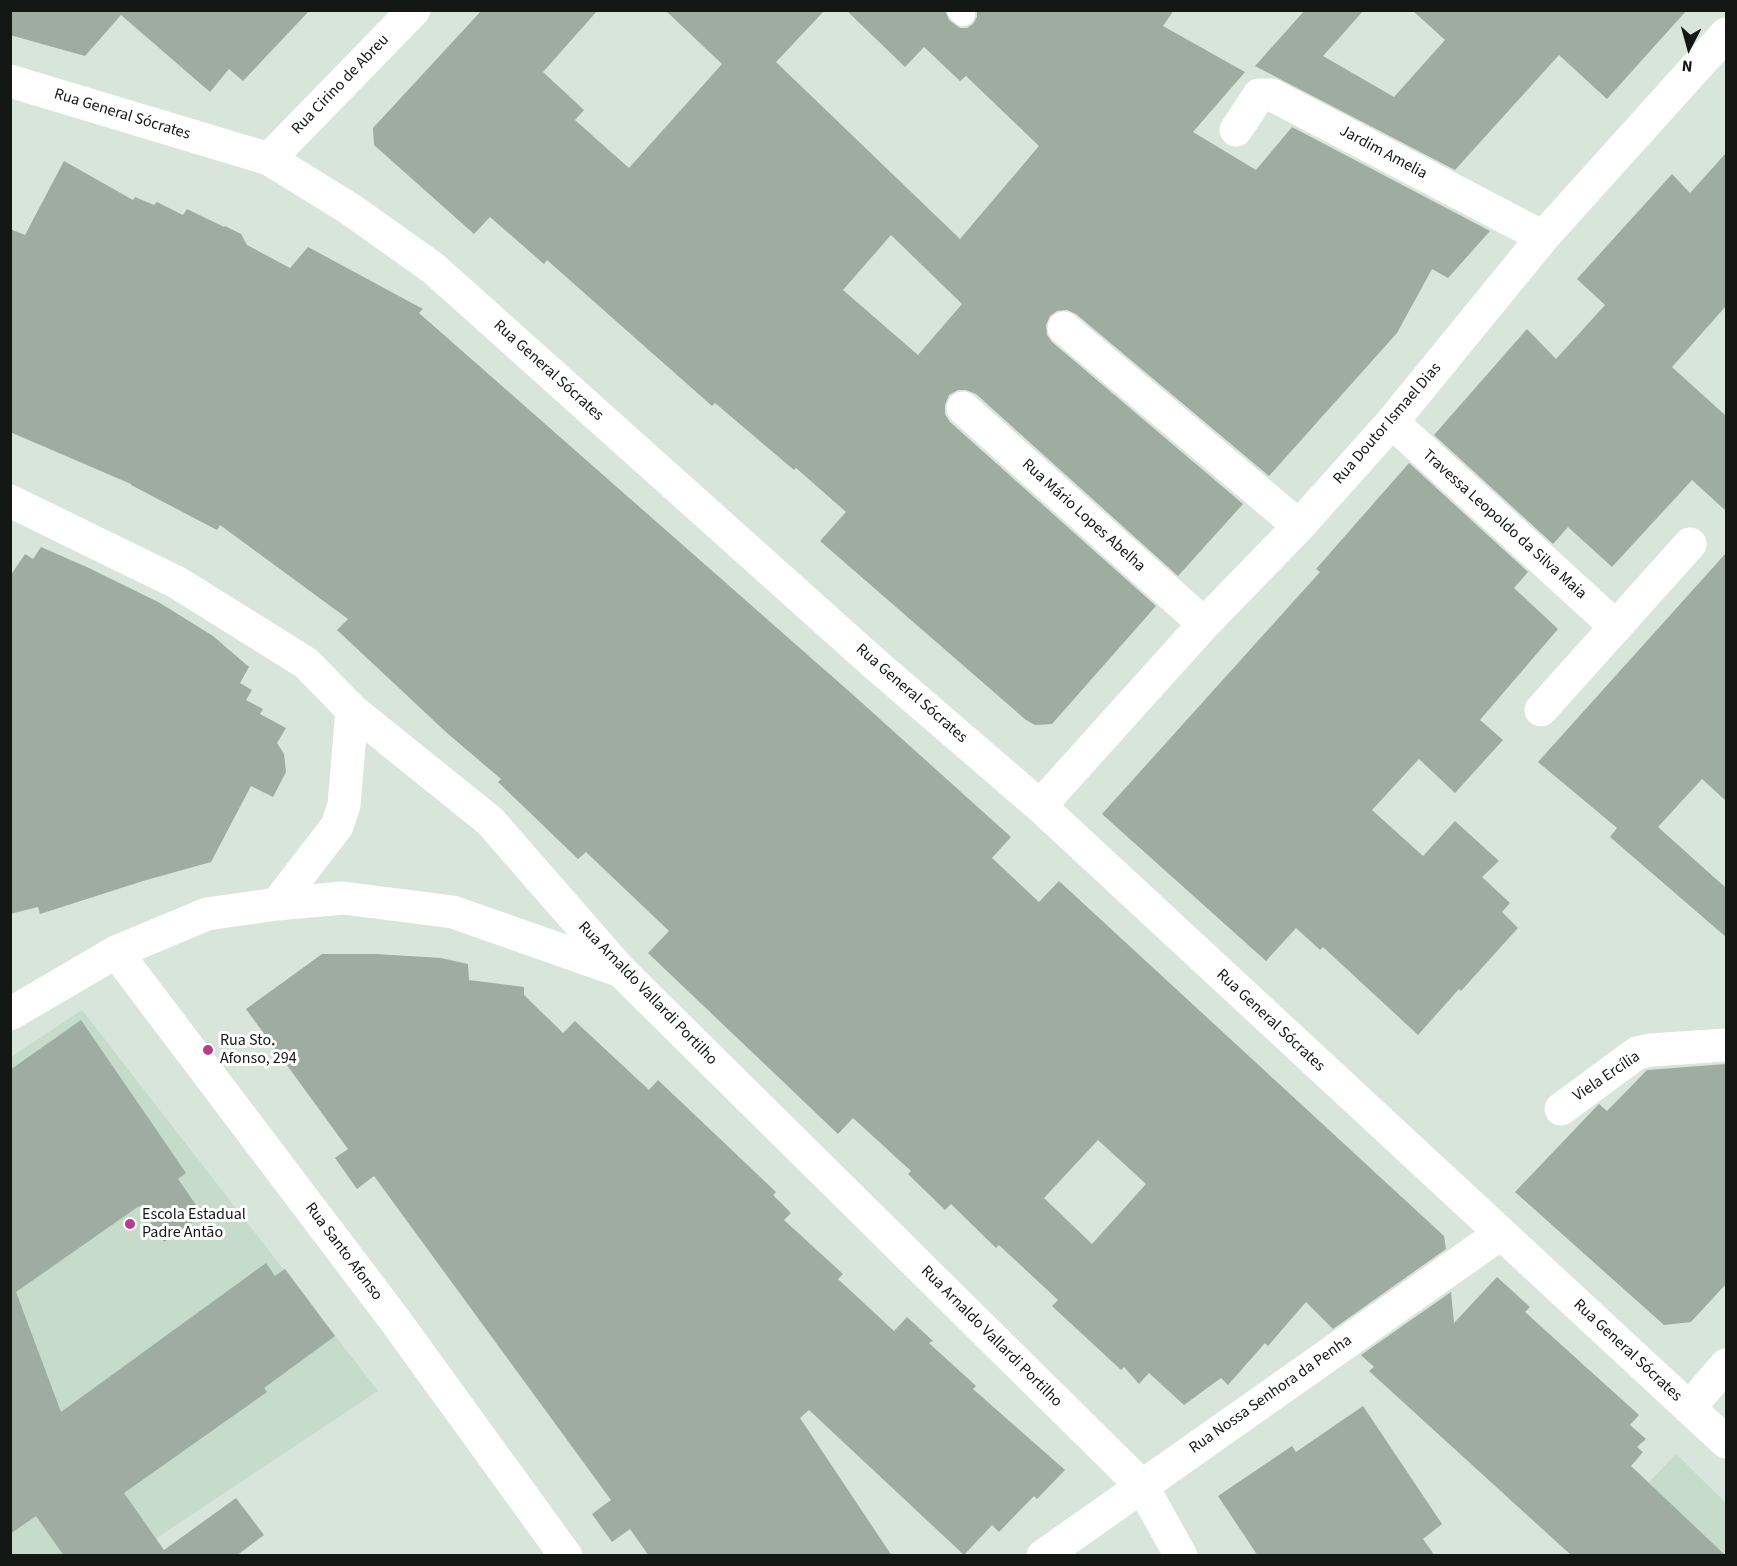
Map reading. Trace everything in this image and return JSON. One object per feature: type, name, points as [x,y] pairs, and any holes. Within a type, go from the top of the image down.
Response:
[{"type":"street","name":"Rua Cirino de Abreu","points":[[268,159],[414,10]]},
{"type":"street","name":"Rua Doutor Ismael Dias","points":[[1040,806],[1204,624],[1299,526],[1392,422],[1543,237],[1726,34]]},
{"type":"street","name":"Rua General Sócrates","points":[[10,81],[268,159],[350,209],[434,268],[876,664],[1040,806],[1726,1442]]},
{"type":"street","name":"Jardim Amelia","points":[[1236,130],[1259,95],[1272,95],[1543,237]]},
{"type":"street","points":[[1064,328],[1299,526]]},
{"type":"street","name":"Rua Mário Lopes Abelha","points":[[963,408],[1204,624]]},
{"type":"street","name":"Travessa Leopoldo da Silva Maia","points":[[1392,422],[1616,627]]},
{"type":"street","name":"Rua Arnaldo Vallardi Portilho","points":[[10,501],[178,583],[306,663],[352,710],[490,821],[620,970],[1142,1486],[1181,1556]]},
{"type":"street","points":[[1541,711],[1690,544]]},
{"type":"street","points":[[277,904],[337,826],[344,805],[352,710]]},
{"type":"street","points":[[10,1014],[116,952],[207,914],[343,898],[453,912],[620,970]]},
{"type":"street","name":"Rua Santo Afonso","points":[[116,952],[394,1319],[566,1556]]},
{"type":"street","name":"Viela Ercília","points":[[1562,1109],[1637,1053],[1726,1045]]},
{"type":"street","name":"Rua Nossa Senhora da Penha","points":[[1042,1556],[1500,1234]]},
{"type":"street","points":[[1689,1408],[1726,1365]]},
{"type":"shaded area","name":"Escola Estadual Padre Antão","points":[[82,1010],[378,1391],[131,1555],[11,1556],[11,1057]]},
{"type":"shaded area","points":[[1676,1454],[1726,1503],[1726,1555],[1578,1556]]},
{"type":"building","points":[[10,10],[310,10],[243,81],[229,69],[210,92],[121,15],[85,56],[10,35]]},
{"type":"building","points":[[482,10],[598,10],[543,72],[584,110],[575,120],[629,168],[722,64],[665,10],[825,10],[776,62],[960,239],[1039,146],[966,76],[960,81],[924,47],[905,67],[846,10],[945,10],[949,20],[960,28],[967,28],[977,17],[977,10],[1174,10],[1163,26],[1245,72],[1193,132],[1256,170],[1292,127],[1490,231],[1448,278],[1432,269],[1397,333],[1269,476],[1076,314],[1067,310],[1057,311],[1050,316],[1046,325],[1047,335],[1052,342],[1243,504],[1178,576],[976,394],[958,390],[949,395],[945,405],[945,414],[950,422],[1156,606],[1052,724],[1035,725],[1026,720],[820,541],[846,512],[796,468],[794,470],[715,403],[712,406],[547,260],[544,264],[490,217],[474,234],[374,145],[373,128]],"holes":[[[891,235],[962,304],[918,355],[843,290]]]},
{"type":"building","points":[[1305,10],[1364,10],[1323,56],[1394,97],[1445,40],[1412,10],[1687,10],[1607,99],[1559,55],[1455,170],[1255,66]]},
{"type":"building","points":[[1726,153],[1726,306],[1672,367],[1726,416],[1726,511],[1692,480],[1612,567],[1568,527],[1553,544],[1434,435],[1527,329],[1556,359],[1605,305],[1577,279],[1672,174],[1690,193]]},
{"type":"building","points":[[64,161],[133,200],[135,197],[154,205],[157,202],[183,215],[187,209],[225,226],[241,234],[247,245],[290,268],[308,247],[423,309],[419,313],[1011,837],[992,858],[1039,902],[1059,881],[1444,1236],[1446,1249],[1333,1329],[1306,1302],[1268,1346],[1265,1343],[1228,1385],[1221,1378],[1184,1405],[1149,1373],[1139,1384],[1124,1367],[1121,1370],[1052,1306],[1058,1300],[999,1245],[996,1248],[951,1204],[945,1210],[908,1174],[911,1171],[853,1118],[838,1134],[648,953],[669,931],[586,852],[578,859],[498,782],[501,779],[447,733],[337,630],[348,619],[220,525],[217,530],[131,484],[10,432],[10,229],[25,235]],"holes":[[[1098,1140],[1146,1184],[1092,1244],[1044,1198]]]},
{"type":"building","points":[[1409,463],[1528,572],[1514,588],[1558,629],[1480,720],[1503,740],[1455,793],[1419,759],[1372,810],[1423,856],[1455,821],[1499,861],[1482,877],[1510,903],[1502,912],[1518,928],[1418,1035],[1323,947],[1320,950],[1296,928],[1266,961],[1102,814],[1320,572],[1316,569]]},
{"type":"building","points":[[41,547],[160,603],[213,636],[249,667],[240,683],[252,690],[246,700],[263,709],[260,714],[286,728],[277,743],[284,754],[286,772],[273,797],[251,786],[211,862],[40,914],[38,907],[10,914],[10,576],[25,554],[33,559]]},
{"type":"building","points":[[1726,553],[1726,801],[1702,779],[1658,827],[1726,888],[1726,937],[1610,837],[1617,828],[1538,762]]},
{"type":"building","points":[[322,954],[376,954],[441,958],[468,964],[469,980],[524,987],[524,995],[563,1033],[575,1021],[649,1090],[658,1080],[776,1192],[773,1195],[791,1213],[784,1220],[843,1274],[838,1279],[894,1331],[907,1317],[933,1341],[929,1343],[976,1386],[973,1389],[1065,1470],[1037,1499],[1034,1496],[999,1532],[992,1525],[964,1555],[809,1410],[800,1418],[892,1556],[649,1556],[630,1529],[612,1542],[592,1514],[611,1500],[374,1176],[357,1189],[335,1158],[348,1149],[246,1009]]},
{"type":"building","name":"Escola Estadual Padre Antão","points":[[81,1020],[186,1173],[178,1179],[203,1215],[164,1242],[139,1206],[16,1292],[61,1412],[266,1263],[275,1276],[285,1269],[335,1336],[264,1388],[267,1392],[124,1493],[164,1550],[236,1498],[264,1535],[236,1556],[64,1556],[36,1516],[10,1534],[10,1070]]},
{"type":"building","points":[[1726,1064],[1726,1284],[1691,1322],[1664,1325],[1515,1192],[1599,1104],[1607,1111],[1647,1070]]},
{"type":"building","points":[[1497,1277],[1530,1307],[1525,1312],[1639,1415],[1630,1425],[1646,1439],[1637,1447],[1643,1452],[1631,1466],[1726,1556],[1572,1556],[1369,1371],[1374,1367],[1361,1355],[1451,1292],[1454,1323]]},
{"type":"building","points":[[1363,1406],[1442,1524],[1423,1539],[1435,1556],[1258,1556],[1218,1496],[1292,1446],[1296,1452]]},
{"type":"place","name":"Rua Sto. Afonso, 294","points":[[208,1050]]},
{"type":"place","name":"Escola Estadual Padre Antão","points":[[130,1224]]}]
